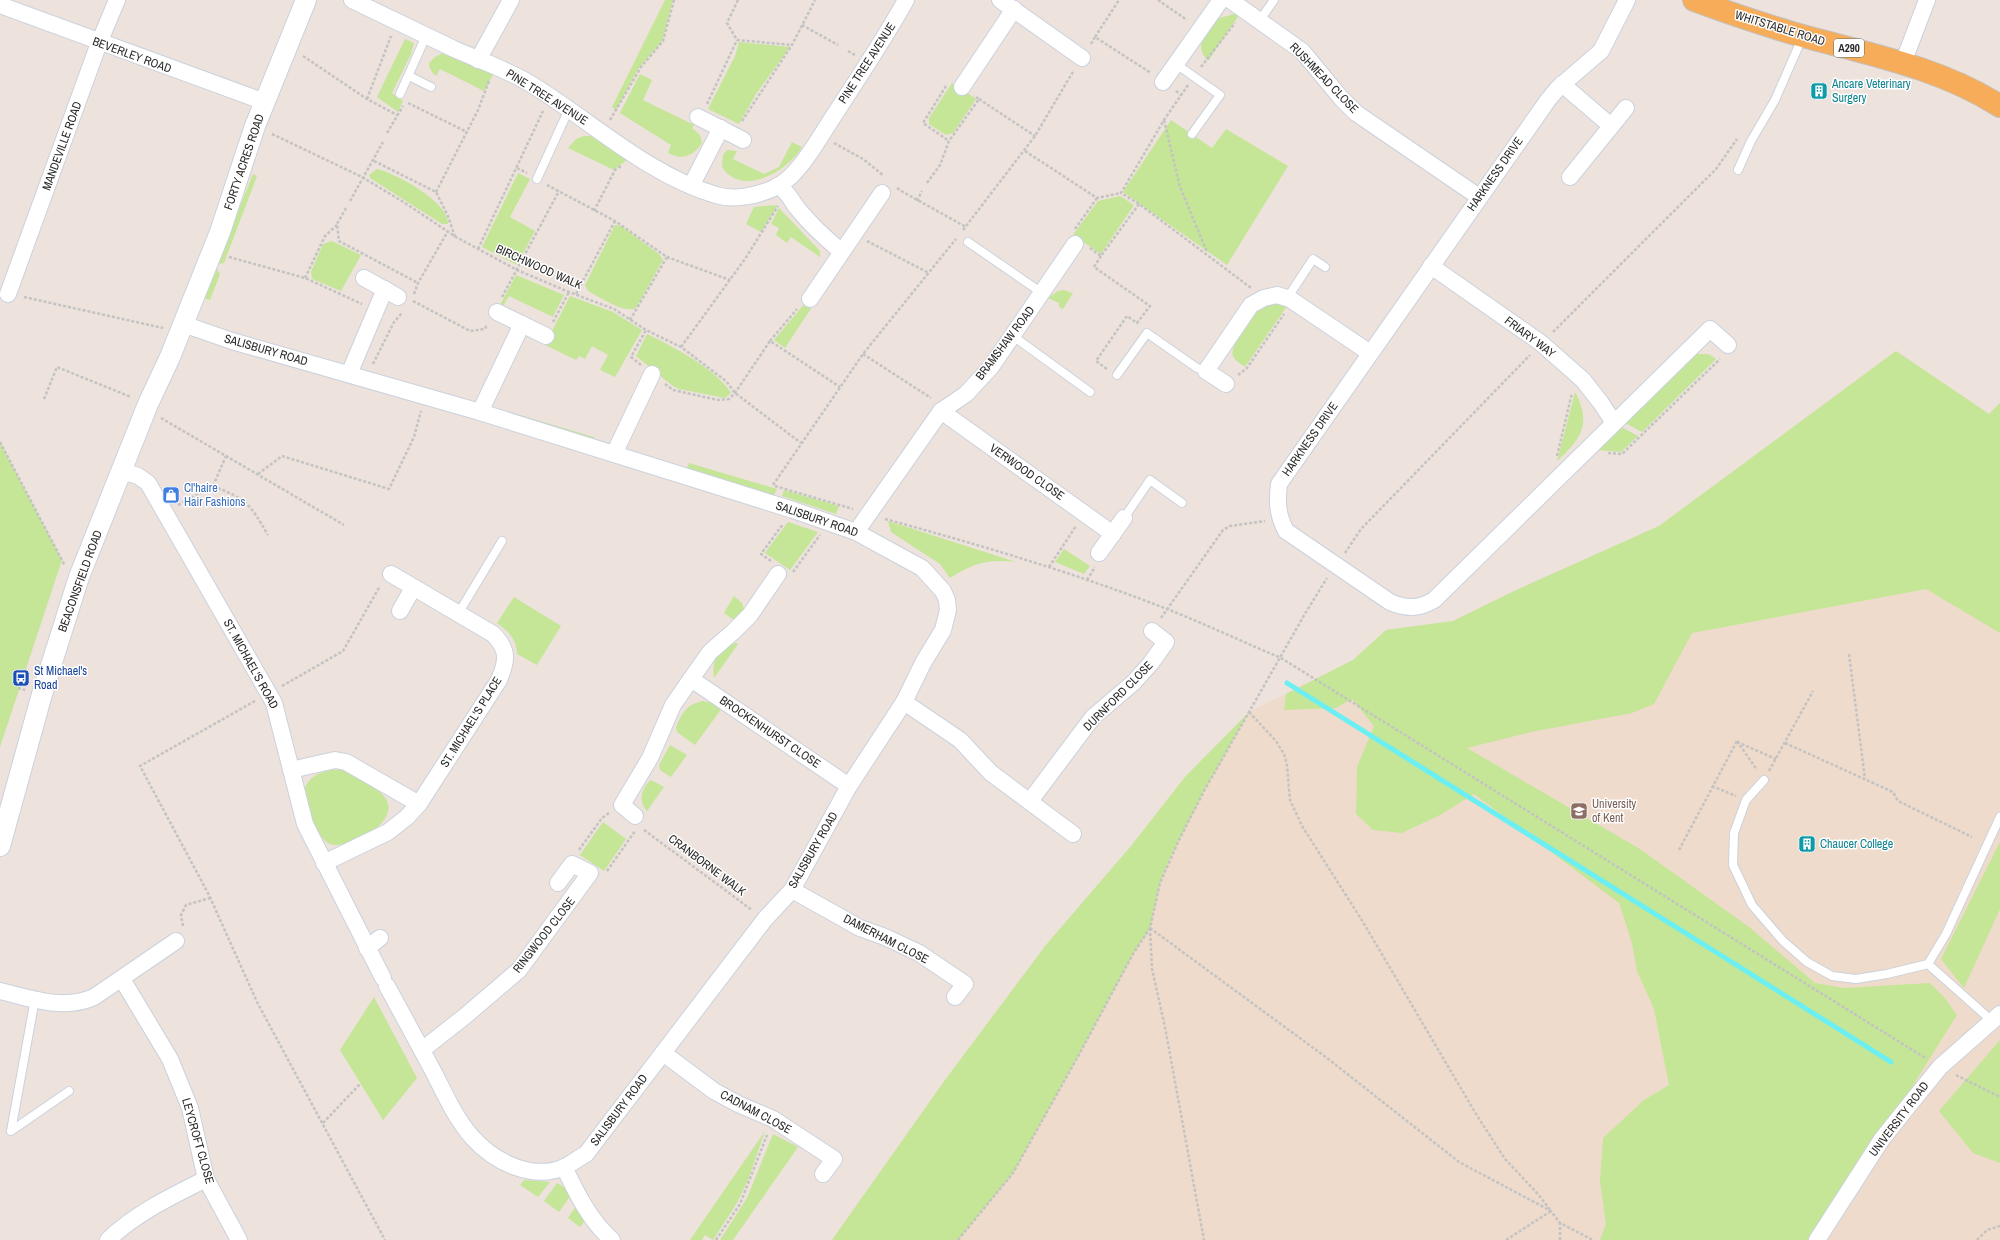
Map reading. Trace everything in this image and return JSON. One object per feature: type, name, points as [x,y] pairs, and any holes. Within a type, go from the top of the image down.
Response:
[{"type":"main road","name":"WHITSTABLE ROAD","points":[[1694,0],[1803,36],[1903,62],[1948,79],[2000,106]]},
{"type":"street","name":"MANDEVILLE ROAD","points":[[8,294],[99,43],[117,0]]},
{"type":"street","name":"FORTY ACRES ROAD","points":[[181,328],[220,232],[255,126],[306,0]]},
{"type":"street","name":"PINE TREE AVENUE","points":[[352,0],[478,60],[496,65],[550,96],[630,151],[691,186],[719,196],[734,197],[755,195],[782,189],[784,182],[801,163],[880,44],[906,0]]},
{"type":"street","points":[[478,60],[510,0]]},
{"type":"street","points":[[1000,0],[1082,58]]},
{"type":"street","points":[[1163,82],[1222,0]]},
{"type":"street","name":"RUSHMEAD CLOSE","points":[[1230,0],[1302,51],[1341,98],[1356,113],[1479,196]]},
{"type":"street","name":"HARKNESS DRIVE","points":[[1280,519],[1277,504],[1279,484],[1479,196],[1548,100],[1562,84],[1600,51],[1627,0]]},
{"type":"street","points":[[1903,62],[1927,0]]},
{"type":"street","name":"BEVERLEY ROAD","points":[[0,5],[99,43],[265,102]]},
{"type":"street","points":[[962,87],[1014,9]]},
{"type":"street","points":[[1562,84],[1611,126]]},
{"type":"street","points":[[1570,177],[1626,108]]},
{"type":"street","points":[[702,113],[721,128],[741,133]]},
{"type":"street","points":[[691,186],[721,128]]},
{"type":"street","points":[[782,189],[796,207],[824,237],[842,252]]},
{"type":"street","points":[[810,299],[882,194]]},
{"type":"street","name":"BRAMSHAW ROAD","points":[[856,532],[941,411],[966,394],[991,367],[1076,241]]},
{"type":"street","name":"FRIARY WAY","points":[[1431,266],[1541,343],[1577,375],[1601,403],[1614,423]]},
{"type":"street","points":[[350,374],[376,311],[391,293],[364,278]]},
{"type":"street","points":[[1226,384],[1206,371],[1251,305],[1264,298],[1277,295],[1291,299],[1370,353]]},
{"type":"street","points":[[495,313],[546,336]]},
{"type":"street","points":[[480,412],[522,324]]},
{"type":"street","name":"SALISBURY ROAD","points":[[181,328],[350,374],[480,412],[829,522],[856,532],[922,568],[943,591],[947,600],[948,610],[943,630],[923,664],[904,702],[850,786],[792,890],[765,920],[586,1154],[564,1167],[544,1171],[526,1170],[510,1166],[472,1138],[461,1122],[385,982]]},
{"type":"street","name":"BEACONSFIELD ROAD","points":[[0,846],[42,694],[72,602],[147,407],[181,328]]},
{"type":"street","points":[[1280,519],[1286,530],[1390,602],[1410,608],[1425,605],[1434,600],[1710,328],[1728,345]]},
{"type":"street","points":[[614,454],[652,374]]},
{"type":"street","name":"VERWOOD CLOSE","points":[[941,411],[1113,534]]},
{"type":"street","name":"ST. MICHAEL'S ROAD","points":[[122,471],[138,476],[148,483],[269,693],[278,715],[305,824],[324,863],[374,943],[385,982]]},
{"type":"street","points":[[1099,553],[1124,518]]},
{"type":"street","points":[[637,821],[622,804],[650,758],[674,705],[690,679],[710,652],[750,615],[782,571]]},
{"type":"street","name":"ST. MICHAEL'S PLACE","points":[[324,863],[388,832],[407,817],[419,804],[499,680],[503,669],[505,658],[501,642],[493,634],[391,574]]},
{"type":"street","points":[[400,611],[413,588]]},
{"type":"street","name":"DURNFORD CLOSE","points":[[1030,801],[1093,717],[1133,683],[1151,663],[1166,642],[1152,632]]},
{"type":"street","name":"BROCKENHURST CLOSE","points":[[690,679],[850,786]]},
{"type":"street","points":[[904,702],[960,740],[991,773],[1073,834]]},
{"type":"street","points":[[291,770],[335,760],[346,762],[419,804]]},
{"type":"street","name":"RINGWOOD CLOSE","points":[[422,1050],[470,1012],[519,970],[590,873],[572,864],[558,883]]},
{"type":"street","name":"DAMERHAM CLOSE","points":[[792,890],[860,928],[885,936],[946,970],[965,984],[955,997]]},
{"type":"street","points":[[0,991],[35,1000],[77,1004],[94,997],[176,941]]},
{"type":"street","name":"LEYCROFT CLOSE","points":[[122,979],[173,1066],[190,1108],[206,1178],[240,1240]]},
{"type":"street","name":"UNIVERSITY ROAD","points":[[1817,1240],[1882,1139],[1940,1067],[1996,1017]]},
{"type":"street","name":"CADNAM CLOSE","points":[[663,1053],[714,1091],[773,1120],[834,1159],[823,1174]]},
{"type":"street","points":[[564,1167],[590,1214],[612,1240]]},
{"type":"street","points":[[108,1240],[127,1224],[158,1204],[206,1178]]},
{"type":"lane","points":[[1260,20],[1274,0]]},
{"type":"lane","points":[[400,94],[426,36]]},
{"type":"lane","points":[[1738,170],[1751,141],[1775,100],[1803,36]]},
{"type":"lane","points":[[1176,64],[1220,95],[1192,134]]},
{"type":"lane","points":[[409,76],[431,87]]},
{"type":"lane","points":[[537,179],[569,110]]},
{"type":"lane","points":[[968,242],[1042,293]]},
{"type":"lane","points":[[1291,299],[1313,259],[1325,267]]},
{"type":"lane","points":[[1117,375],[1147,333],[1197,368],[1206,371]]},
{"type":"lane","points":[[1013,336],[1090,392]]},
{"type":"lane","points":[[1124,518],[1150,480],[1182,503]]},
{"type":"lane","points":[[458,614],[502,541]]},
{"type":"lane","points":[[1764,780],[1746,800],[1734,833],[1733,865],[1752,905],[1783,941],[1807,962],[1832,976],[1856,979],[1887,974],[1928,964],[1946,934],[2000,817]]},
{"type":"lane","points":[[1928,964],[1996,1017]]},
{"type":"lane","points":[[35,1000],[11,1131],[69,1092]]},
{"type":"path","points":[[603,133],[641,67],[663,41],[674,0]]},
{"type":"path","points":[[737,40],[727,23],[738,0]]},
{"type":"path","points":[[741,133],[747,111],[792,45],[815,0]]},
{"type":"path","points":[[962,232],[1025,151],[1119,0]]},
{"type":"path","points":[[1158,0],[1201,29]]},
{"type":"path","points":[[1121,193],[1181,94],[1244,11]]},
{"type":"path","points":[[367,99],[397,21]]},
{"type":"path","points":[[802,25],[838,45]]},
{"type":"path","points":[[1095,37],[1181,94]]},
{"type":"path","points":[[737,40],[792,45]]},
{"type":"path","points":[[702,113],[737,40]]},
{"type":"path","points":[[288,46],[367,99],[397,116]]},
{"type":"path","points":[[436,192],[467,132],[496,65]]},
{"type":"path","points":[[949,141],[923,123],[951,78],[979,99],[1035,136]]},
{"type":"path","points":[[478,250],[550,96]]},
{"type":"path","points":[[927,183],[940,165],[949,141],[979,99]]},
{"type":"path","points":[[387,133],[406,101],[467,132]]},
{"type":"path","points":[[1164,120],[1180,187],[1208,254]]},
{"type":"path","name":"BIRCHWOOD WALK","points":[[255,126],[362,177],[405,203],[456,237],[517,270],[614,309],[646,330],[680,348],[726,381],[735,393],[801,443]]},
{"type":"path","points":[[1204,1240],[1166,1027],[1152,969],[1150,928],[1160,883],[1169,860],[1204,791],[1306,612],[1361,529],[1541,343],[1716,169],[1739,137]]},
{"type":"path","points":[[350,200],[362,177],[374,161],[383,142]]},
{"type":"path","points":[[594,211],[615,170],[630,160],[630,151]]},
{"type":"path","points":[[1025,151],[1097,198],[1121,193],[1139,204],[1208,254],[1264,298]]},
{"type":"path","points":[[374,161],[436,192],[448,216],[456,237]]},
{"type":"path","points":[[517,168],[594,211],[615,220],[667,257],[730,280]]},
{"type":"path","points":[[680,348],[730,280],[782,189]]},
{"type":"path","points":[[391,293],[412,301],[470,331],[485,329],[495,313],[558,191]]},
{"type":"path","points":[[917,201],[922,191]]},
{"type":"path","points":[[1097,198],[1076,241],[1100,256]]},
{"type":"path","points":[[1117,375],[1096,362],[1127,316],[1137,323],[1150,306],[1094,267],[1100,256],[1139,204]]},
{"type":"path","points":[[305,278],[325,236],[337,224],[346,208]]},
{"type":"path","points":[[576,294],[615,220]]},
{"type":"path","points":[[337,224],[339,241],[418,283]]},
{"type":"path","points":[[854,234],[929,273]]},
{"type":"path","points":[[773,485],[863,354],[957,238]]},
{"type":"path","points":[[208,263],[224,269],[228,257],[305,278],[376,311]]},
{"type":"path","points":[[630,320],[667,257]]},
{"type":"path","points":[[546,336],[569,292]]},
{"type":"path","points":[[8,294],[181,328]]},
{"type":"path","points":[[646,330],[631,357],[673,390],[724,400],[729,399],[735,393],[770,341],[802,302],[810,299]]},
{"type":"path","points":[[1226,384],[1247,368],[1291,299]]},
{"type":"path","points":[[770,341],[840,387]]},
{"type":"path","points":[[1585,452],[1622,454],[1718,360],[1728,345]]},
{"type":"path","points":[[863,354],[937,402],[941,411]]},
{"type":"path","points":[[44,400],[57,367],[147,407],[226,456],[344,525]]},
{"type":"path","points":[[1556,457],[1577,375]]},
{"type":"path","points":[[258,474],[282,456],[389,489],[414,437],[425,396]]},
{"type":"path","points":[[0,442],[62,565]]},
{"type":"path","points":[[165,511],[213,486],[226,456]]},
{"type":"path","points":[[213,486],[237,496],[248,504],[268,535]]},
{"type":"path","points":[[793,510],[761,554],[782,571],[829,522]]},
{"type":"path","points":[[1049,568],[1084,513]]},
{"type":"path","points":[[868,514],[993,549],[1167,609],[1281,658],[1940,1067],[2000,1097]]},
{"type":"path","points":[[1152,632],[1223,530],[1230,526],[1280,519]]},
{"type":"path","points":[[385,1240],[257,1002],[210,898],[140,766],[343,650],[384,577],[391,574]]},
{"type":"path","points":[[1849,654],[1865,779]]},
{"type":"path","points":[[1737,741],[1764,780],[1813,691]]},
{"type":"path","points":[[1249,712],[1280,747],[1288,765],[1290,800],[1302,826],[1363,922],[1476,1114],[1505,1159],[1538,1194],[1560,1223],[1593,1240]]},
{"type":"path","points":[[1737,741],[1776,759]]},
{"type":"path","points":[[1680,850],[1712,786],[1737,741]]},
{"type":"path","points":[[1785,743],[1893,792],[1898,801],[1972,837]]},
{"type":"path","points":[[1712,786],[1746,800]]},
{"type":"path","points":[[575,855],[602,818],[622,804]]},
{"type":"path","points":[[604,875],[637,821]]},
{"type":"path","name":"CRANBORNE WALK","points":[[637,821],[765,920]]},
{"type":"path","points":[[176,941],[183,926],[181,915],[186,905],[210,898]]},
{"type":"path","points":[[1150,928],[1327,1058],[1459,1162],[1551,1211]]},
{"type":"path","points":[[958,1240],[1012,1173],[1082,1051],[1133,954],[1150,928]]},
{"type":"path","points":[[323,1123],[360,1084]]},
{"type":"path","points":[[716,1240],[740,1204],[751,1180],[773,1120]]},
{"type":"path","points":[[1506,1240],[1551,1211]]},
{"type":"path","points":[[1560,1223],[1560,1240]]},
{"type":"path","points":[[1977,1240],[1987,1230],[2000,1226]]},
{"type":"shaded area","name":"University of Kent","points":[[1896,351],[1989,414],[2000,403],[2000,1240],[832,1240],[945,1080],[1046,945],[1131,846],[1185,777],[1249,712],[1353,660],[1386,630],[1453,621],[1512,592],[1659,526]]},
{"type":"green space","points":[[665,0],[673,0],[662,41],[638,69],[616,110],[612,107]]},
{"type":"green space","points":[[1234,14],[1239,15],[1208,61],[1204,55],[1201,44],[1205,34],[1216,19]]},
{"type":"green space","points":[[405,39],[414,43],[411,54],[392,93],[403,101],[398,112],[377,97]]},
{"type":"green space","points":[[739,42],[790,47],[756,94],[739,124],[708,109],[735,56]]},
{"type":"green space","points":[[443,53],[453,53],[494,73],[484,91],[440,69],[436,76],[430,69],[429,63],[435,57]]},
{"type":"green space","points":[[640,74],[652,80],[643,100],[694,125],[692,128],[700,135],[702,143],[699,148],[691,154],[683,157],[668,153],[671,145],[620,113]]},
{"type":"green space","points":[[952,83],[976,99],[953,133],[946,135],[929,124],[929,118]]},
{"type":"green space","points":[[1171,120],[1212,148],[1226,129],[1288,166],[1227,265],[1123,192]]},
{"type":"green space","points":[[584,136],[591,136],[628,159],[614,170],[568,148],[576,139]]},
{"type":"green space","points":[[792,142],[802,147],[786,165],[764,178],[752,181],[741,180],[731,176],[722,167],[723,155],[727,150],[737,151],[733,159],[764,174],[779,167]]},
{"type":"green space","points":[[377,169],[408,182],[431,198],[446,215],[448,224],[442,224],[370,178],[369,175]]},
{"type":"green space","points":[[518,173],[530,179],[510,217],[535,231],[517,265],[482,247]]},
{"type":"green space","points":[[253,174],[257,176],[224,263],[217,264]]},
{"type":"green space","points":[[1120,196],[1134,205],[1101,254],[1073,235],[1098,201]]},
{"type":"green space","points":[[777,206],[761,232],[746,224],[754,207]]},
{"type":"green space","points":[[779,208],[820,251],[820,257],[791,237],[787,243],[776,235],[779,228],[771,224]]},
{"type":"green space","points":[[615,225],[621,226],[659,254],[663,260],[636,308],[625,309],[605,301],[588,291],[585,285]]},
{"type":"green space","points":[[332,241],[361,255],[341,291],[312,279],[311,272],[323,244]]},
{"type":"green space","points":[[216,268],[220,274],[210,300],[204,298]]},
{"type":"green space","points":[[516,275],[564,295],[553,317],[509,296],[500,311],[497,311]]},
{"type":"green space","points":[[1064,290],[1073,293],[1063,309],[1059,307],[1059,303],[1048,298],[1058,291]]},
{"type":"green space","points":[[570,296],[613,312],[642,330],[615,377],[600,370],[608,355],[592,346],[585,359],[579,356],[576,360],[545,345]]},
{"type":"green space","points":[[806,302],[812,307],[785,348],[774,340]]},
{"type":"green space","points":[[1275,302],[1287,306],[1245,367],[1233,356],[1234,345],[1258,309],[1263,305]]},
{"type":"green space","points":[[647,334],[693,359],[715,375],[731,393],[725,398],[679,389],[673,386],[636,356]]},
{"type":"green space","points":[[1896,351],[1989,414],[2000,403],[2000,633],[1926,589],[1692,633],[1654,704],[1632,713],[1531,732],[1467,748],[1640,849],[1749,927],[1815,983],[1844,988],[1930,983],[1944,997],[1957,1015],[1912,1087],[1869,1148],[1812,1240],[1600,1240],[1606,1224],[1600,1181],[1603,1138],[1644,1100],[1669,1085],[1654,1009],[1637,971],[1632,943],[1619,903],[1474,794],[1440,815],[1402,833],[1373,830],[1356,814],[1357,767],[1374,726],[1352,699],[1336,708],[1284,710],[1286,694],[1353,660],[1386,630],[1453,621],[1512,592],[1659,526]]},
{"type":"green space","points":[[1696,354],[1708,354],[1716,359],[1642,432],[1625,423]]},
{"type":"green space","points":[[1575,392],[1583,413],[1581,430],[1578,438],[1557,461]]},
{"type":"green space","points":[[516,414],[594,437],[593,440],[515,417]]},
{"type":"green space","points":[[1621,427],[1638,436],[1621,452],[1597,450]]},
{"type":"green space","points":[[0,443],[62,560],[0,747]]},
{"type":"green space","points":[[689,463],[777,489],[774,495],[687,468]]},
{"type":"green space","points":[[784,490],[839,506],[836,514],[782,496]]},
{"type":"green space","points":[[888,521],[1016,562],[997,561],[981,563],[950,578],[940,564],[891,532]]},
{"type":"green space","points":[[788,522],[818,532],[790,570],[765,553]]},
{"type":"green space","points":[[1064,549],[1090,566],[1084,574],[1055,562]]},
{"type":"green space","points":[[734,596],[742,603],[744,609],[734,620],[724,613]]},
{"type":"green space","points":[[514,597],[561,626],[537,665],[517,654],[514,640],[505,629],[497,623]]},
{"type":"green space","points":[[736,643],[738,644],[714,678],[713,672],[717,656],[725,648]]},
{"type":"green space","points":[[703,701],[716,704],[722,708],[695,745],[677,732],[676,727],[680,717],[689,707],[697,702]]},
{"type":"green space","points":[[1249,712],[1204,791],[1169,860],[1160,883],[1150,928],[1133,954],[1013,1173],[958,1240],[832,1240],[945,1080],[1046,945],[1131,846],[1185,777]]},
{"type":"green space","points":[[670,745],[687,755],[671,777],[660,770],[659,765]]},
{"type":"green space","points":[[342,769],[375,788],[383,795],[388,805],[387,815],[381,824],[371,832],[359,839],[336,845],[328,843],[314,826],[305,788],[311,779],[320,773]]},
{"type":"green space","points":[[651,780],[664,787],[647,811],[642,803],[642,795],[645,787]]},
{"type":"green space","points":[[603,822],[626,839],[604,871],[580,855]]},
{"type":"green space","points":[[2000,842],[2000,909],[1964,988],[1941,959]]},
{"type":"green space","points":[[374,997],[417,1078],[383,1120],[340,1050]]},
{"type":"green space","points":[[2000,1040],[2000,1163],[1973,1153],[1939,1111]]},
{"type":"green space","points":[[765,1131],[748,1180],[737,1203],[713,1240],[705,1235],[702,1240],[690,1240]]},
{"type":"green space","points":[[773,1134],[798,1147],[733,1240],[720,1240],[747,1198]]},
{"type":"green space","points":[[524,1180],[550,1182],[538,1197],[520,1185]]},
{"type":"green space","points":[[557,1183],[567,1189],[571,1195],[559,1212],[544,1201]]},
{"type":"green space","points":[[577,1205],[586,1219],[580,1227],[568,1218]]},
{"type":"waterway","points":[[1287,683],[1891,1062]]},
{"type":"place","name":"Ancare Veterinary Surgery","points":[[1819,91]]},
{"type":"place","name":"Cl'haire Hair Fashions","points":[[171,495]]},
{"type":"place","name":"St Michael's Road","points":[[21,678]]},
{"type":"place","name":"University of Kent","points":[[1579,811]]},
{"type":"place","name":"Chaucer College","points":[[1807,844]]}]
